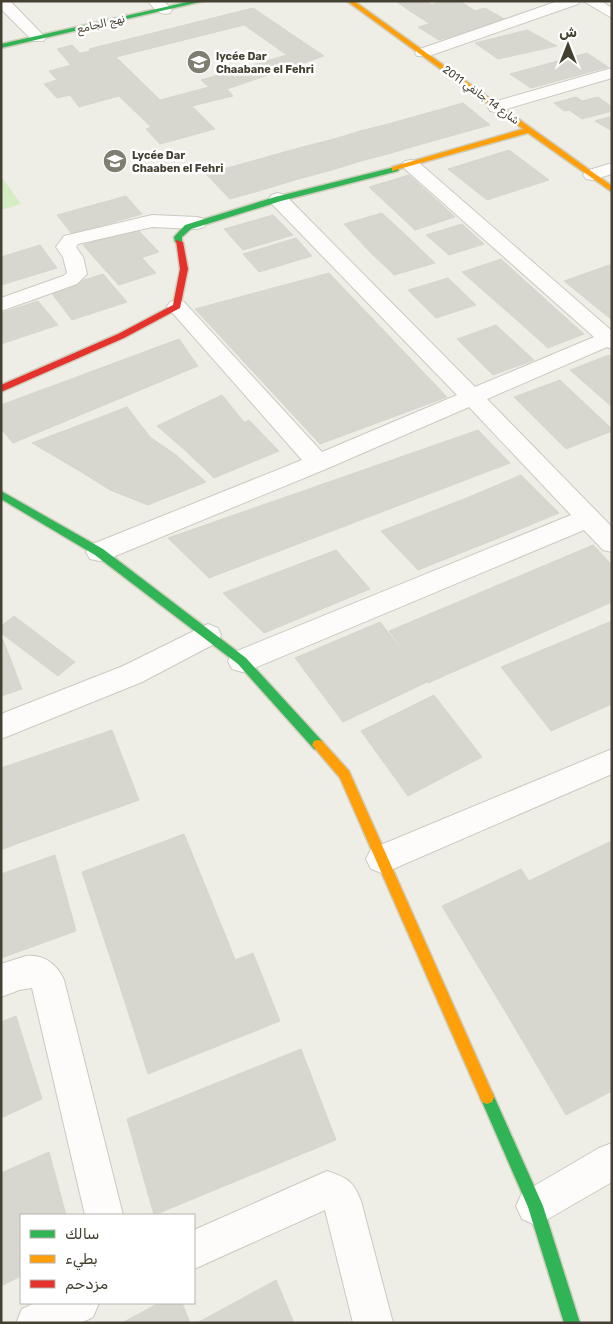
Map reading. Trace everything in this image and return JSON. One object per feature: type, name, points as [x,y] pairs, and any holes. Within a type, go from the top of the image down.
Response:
[{"type":"street","points":[[2,1],[38,38]]},
{"type":"street","name":"نهج الجامع","points":[[1,46],[160,5],[201,1]]},
{"type":"street","name":"شارع 14 جانفي 2011","points":[[350,1],[612,190]]},
{"type":"street","points":[[423,52],[573,1]]},
{"type":"street","points":[[590,1],[612,14]]},
{"type":"street","points":[[496,107],[612,73]]},
{"type":"street","points":[[177,306],[184,270],[178,237],[182,231],[197,223],[278,199],[410,165],[529,130]]},
{"type":"street","points":[[99,552],[318,463],[610,339],[410,165]]},
{"type":"street","points":[[592,175],[612,168]]},
{"type":"street","points":[[278,199],[612,543]]},
{"type":"street","points":[[1,305],[70,280],[76,274],[73,257],[66,247],[71,240],[112,228],[152,221],[197,223]]},
{"type":"street","points":[[1,389],[121,336],[177,306]]},
{"type":"street","points":[[177,306],[318,463]]},
{"type":"street","points":[[1,494],[20,507],[99,552],[242,661],[345,775],[535,1206],[572,1323]]},
{"type":"street","points":[[242,661],[588,518]]},
{"type":"street","points":[[1,727],[138,673],[208,635]]},
{"type":"street","points":[[382,859],[612,761]]},
{"type":"street","points":[[1,981],[35,971],[43,974],[47,980],[104,1214]]},
{"type":"street","points":[[535,1206],[612,1161]]},
{"type":"street","points":[[195,1250],[327,1190],[332,1191],[340,1196],[342,1202],[373,1323]]},
{"type":"street","points":[[36,1323],[77,1304]]},
{"type":"green space","points":[[1,176],[21,204],[1,210]]},
{"type":"building","points":[[427,1],[432,5],[410,11],[397,2]]},
{"type":"building","points":[[444,1],[460,1],[475,11],[430,24],[410,11]]},
{"type":"building","points":[[253,8],[324,56],[227,89],[233,96],[192,106],[215,129],[160,144],[146,129],[151,127],[119,96],[79,107],[70,95],[57,98],[44,84],[57,80],[49,71],[71,65],[57,49],[72,45],[80,53],[91,51],[89,49]],"holes":[[[244,25],[287,55],[201,80],[209,87],[160,100],[116,57]]]},
{"type":"building","points":[[485,8],[506,20],[439,40],[418,27]]},
{"type":"building","points":[[527,30],[557,46],[498,59],[475,43]]},
{"type":"building","points":[[587,53],[608,67],[531,88],[510,74]]},
{"type":"building","points":[[576,97],[582,101],[598,97],[612,107],[612,111],[582,119],[569,110],[564,111],[554,103]]},
{"type":"building","points":[[463,103],[490,125],[415,146],[388,124]]},
{"type":"building","points":[[612,116],[612,131],[595,121]]},
{"type":"building","points":[[388,124],[415,146],[388,154],[360,131]]},
{"type":"building","points":[[360,131],[388,154],[361,161],[334,139]]},
{"type":"building","points":[[334,139],[361,161],[332,170],[306,146]]},
{"type":"building","points":[[306,146],[332,170],[295,180],[270,156]]},
{"type":"building","points":[[509,150],[549,180],[487,200],[448,169]]},
{"type":"building","points":[[270,156],[295,180],[262,190],[238,165]]},
{"type":"building","points":[[238,165],[262,190],[230,199],[206,174]]},
{"type":"building","points":[[409,175],[455,217],[415,230],[369,187]]},
{"type":"building","points":[[126,196],[142,214],[72,234],[57,215]]},
{"type":"building","points":[[382,213],[410,239],[369,251],[344,224]]},
{"type":"building","points":[[273,215],[293,235],[243,250],[224,229]]},
{"type":"building","points":[[462,224],[484,244],[449,255],[426,235]]},
{"type":"building","points":[[136,228],[159,252],[105,270],[83,245]]},
{"type":"building","points":[[296,238],[312,256],[259,272],[243,254]]},
{"type":"building","points":[[410,239],[435,263],[394,275],[369,251]]},
{"type":"building","points":[[40,245],[57,268],[1,285],[1,257]]},
{"type":"building","points":[[142,258],[156,273],[119,285],[105,270]]},
{"type":"building","points":[[501,259],[556,309],[519,322],[462,272]]},
{"type":"building","points":[[612,264],[612,320],[564,281]]},
{"type":"building","points":[[329,273],[447,397],[320,444],[195,309]]},
{"type":"building","points":[[103,274],[127,302],[72,320],[50,291]]},
{"type":"building","points":[[448,278],[476,305],[436,318],[408,290]]},
{"type":"building","points":[[38,301],[58,325],[1,344],[1,313]]},
{"type":"building","points":[[556,309],[584,334],[548,348],[519,322]]},
{"type":"building","points":[[496,325],[534,360],[493,375],[457,339]]},
{"type":"building","points":[[179,339],[198,366],[13,443],[1,429],[1,405]]},
{"type":"building","points":[[609,355],[612,358],[612,407],[570,370]]},
{"type":"building","points":[[560,380],[612,431],[566,449],[514,397]]},
{"type":"building","points":[[222,395],[244,422],[186,451],[157,426]]},
{"type":"building","points":[[127,407],[150,437],[78,470],[32,443]]},
{"type":"building","points":[[249,420],[279,451],[214,478],[186,451]]},
{"type":"building","points":[[478,430],[510,463],[209,578],[168,538]]},
{"type":"building","points":[[150,437],[176,455],[110,490],[78,470]]},
{"type":"building","points":[[176,455],[206,482],[148,505],[110,490]]},
{"type":"building","points":[[521,475],[559,513],[501,537],[464,499]]},
{"type":"building","points":[[464,499],[501,537],[418,570],[381,531]]},
{"type":"building","points":[[593,545],[612,565],[612,602],[428,683],[389,631]]},
{"type":"building","points":[[336,550],[370,589],[264,633],[223,593]]},
{"type":"building","points":[[14,616],[75,662],[58,676],[1,633],[1,626]]},
{"type":"building","points":[[612,621],[612,704],[551,731],[501,667]]},
{"type":"building","points":[[380,622],[427,682],[343,722],[295,658]]},
{"type":"building","points":[[1,640],[3,640],[22,689],[1,696]]},
{"type":"building","points":[[434,695],[482,757],[408,796],[361,731]]},
{"type":"building","points":[[112,730],[139,800],[19,843],[1,785],[1,768]]},
{"type":"building","points":[[1,785],[19,843],[1,850]]},
{"type":"building","points":[[184,834],[235,959],[125,1002],[82,872]]},
{"type":"building","points":[[612,841],[612,895],[584,854]]},
{"type":"building","points":[[584,854],[612,895],[612,965],[591,975],[529,881]]},
{"type":"building","points":[[55,855],[76,931],[1,958],[1,874]]},
{"type":"building","points":[[521,869],[591,975],[508,1016],[442,906]]},
{"type":"building","points":[[253,953],[280,1021],[148,1074],[125,1002]]},
{"type":"building","points":[[612,965],[612,1007],[591,975]]},
{"type":"building","points":[[591,975],[612,1007],[612,1091],[566,1115],[508,1016]]},
{"type":"building","points":[[16,1016],[42,1099],[1,1118],[1,1022]]},
{"type":"building","points":[[301,1049],[336,1140],[154,1214],[127,1119]]},
{"type":"building","points":[[49,1152],[66,1214],[20,1214],[20,1276],[1,1286],[1,1173]]},
{"type":"building","points":[[276,1280],[294,1323],[197,1323]]},
{"type":"building","points":[[157,1304],[182,1304],[190,1323],[122,1323]]},
{"type":"traffic: fast","points":[[1,46],[201,1]]},
{"type":"traffic: fast","points":[[179,242],[178,237],[188,227],[278,199],[395,169]]},
{"type":"traffic: fast","points":[[1,494],[20,507],[99,552],[242,661],[318,745]]},
{"type":"traffic: fast","points":[[487,1097],[535,1206],[572,1323]]},
{"type":"traffic: slow","points":[[350,1],[612,190]]},
{"type":"traffic: slow","points":[[395,169],[529,130]]},
{"type":"traffic: slow","points":[[318,745],[345,775],[487,1097]]},
{"type":"traffic: jam","points":[[1,389],[121,336],[177,306],[184,269],[179,242]]},
{"type":"place","name":"lycée Dar Chaabane el Fehri","points":[[199,62]]},
{"type":"place","name":"Lycée Dar Chaaben el Fehri","points":[[115,161]]}]
